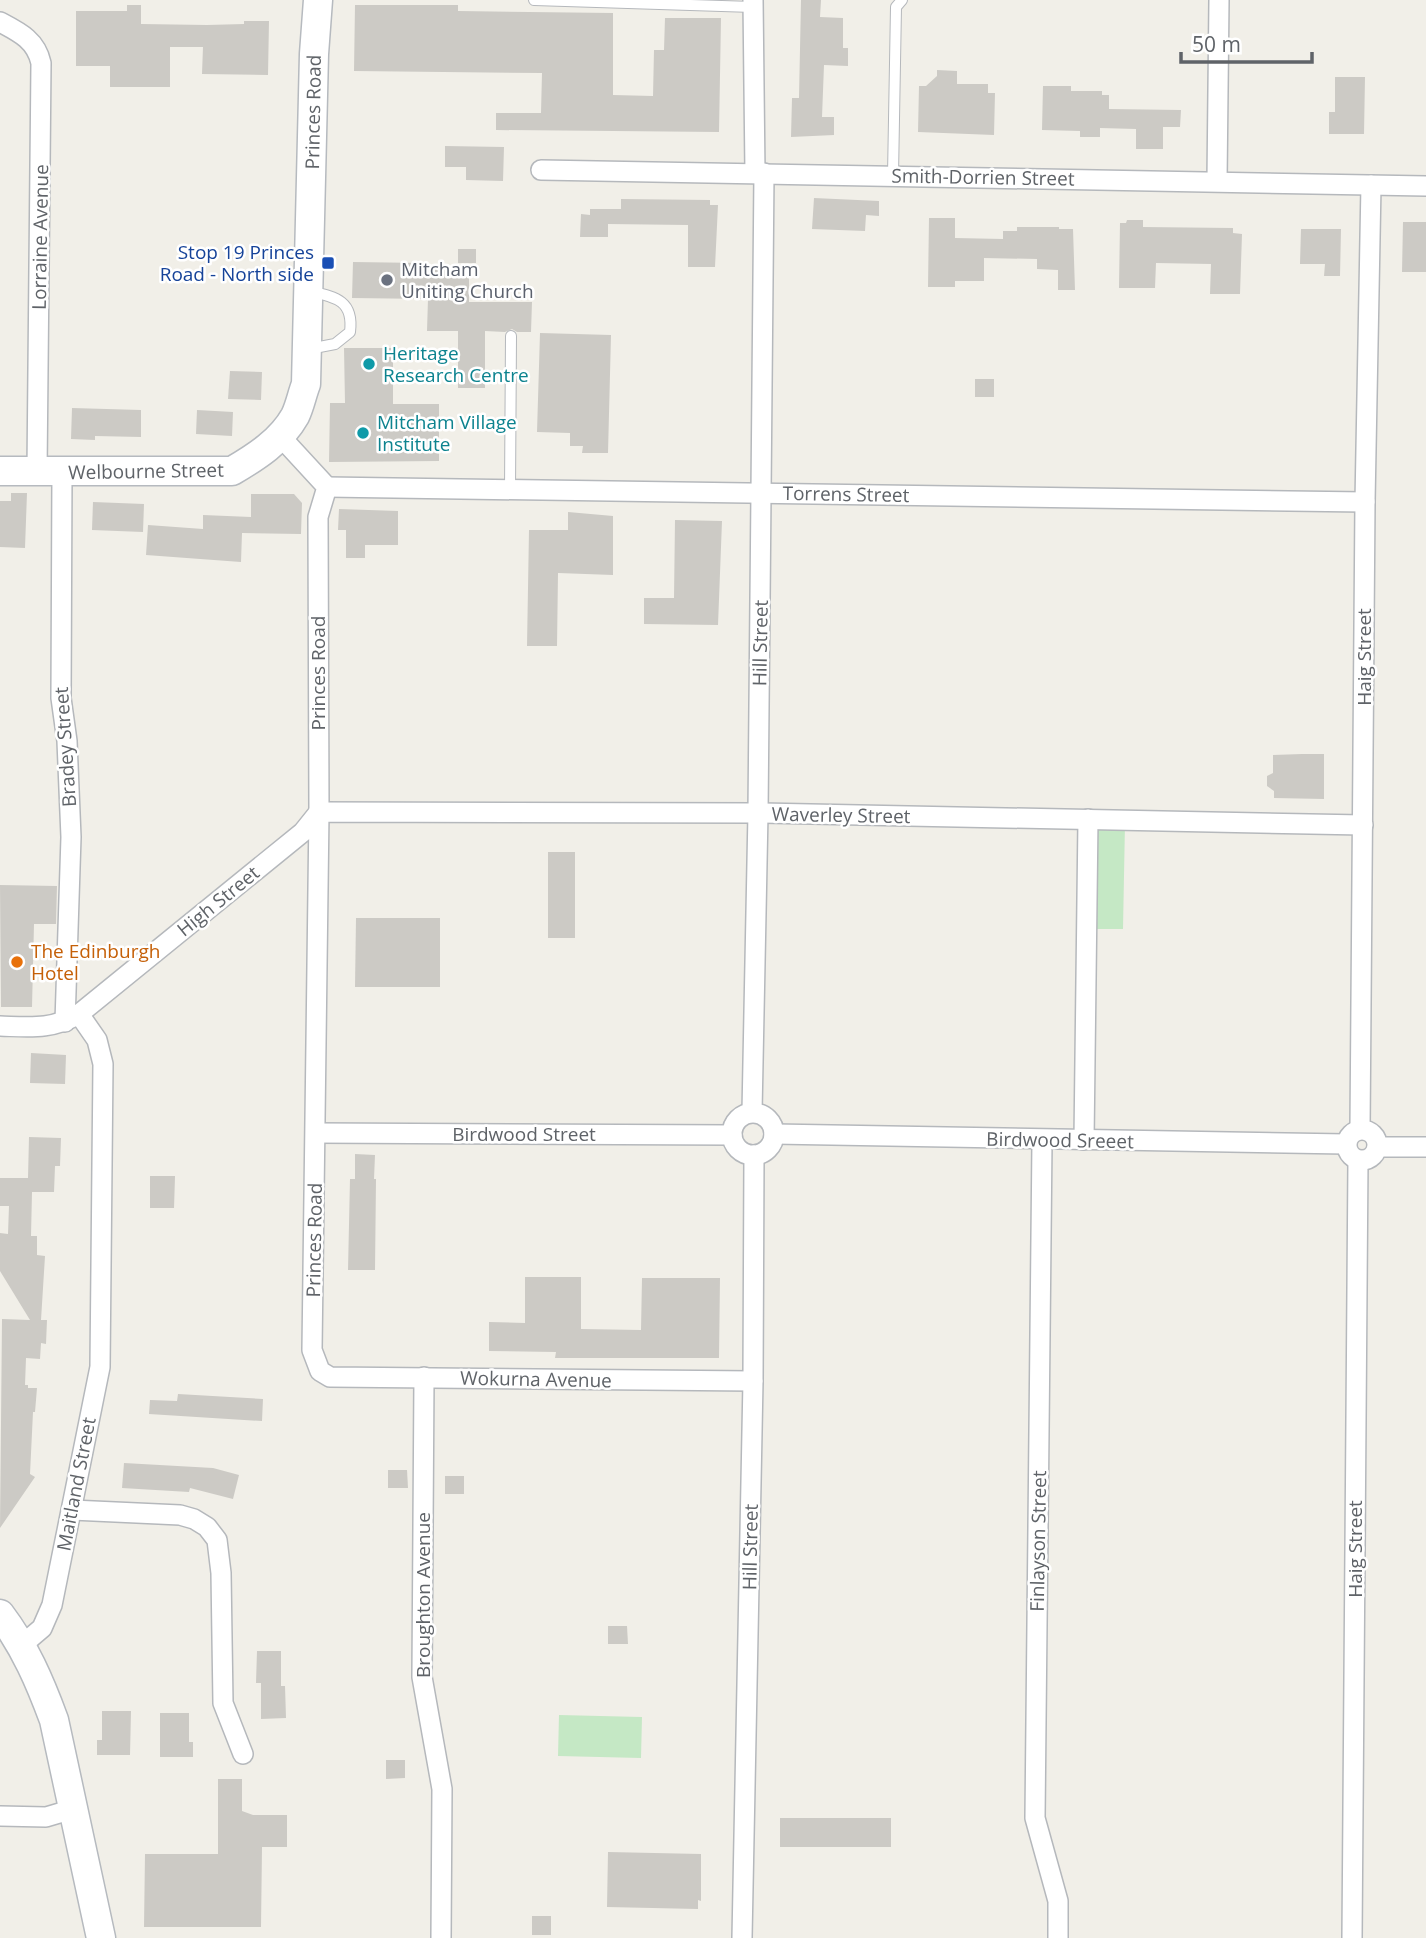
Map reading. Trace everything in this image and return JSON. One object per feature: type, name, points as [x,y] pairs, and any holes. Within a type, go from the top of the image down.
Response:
[{"type":"street","name":"Princes Road","points":[[280,436],[295,415],[306,384],[314,54],[318,0]]},
{"type":"street","points":[[1217,181],[1219,0]]},
{"type":"street","name":"Hill Street","points":[[752,1112],[762,493],[759,173],[753,3]]},
{"type":"street","name":"Lorraine Avenue","points":[[0,22],[32,42],[41,63],[50,472]]},
{"type":"street","name":"Smith-Dorrien Street","points":[[541,170],[1426,186]]},
{"type":"street","name":"Haig Street","points":[[1360,1129],[1365,502],[1371,185]]},
{"type":"street","points":[[280,436],[327,487]]},
{"type":"street","name":"Welbourne Street","points":[[0,471],[232,471],[257,457],[280,436]]},
{"type":"street","name":"Bradey Street","points":[[50,472],[71,837],[72,1018]]},
{"type":"street","name":"Princes Road","points":[[320,1371],[313,1350],[319,812],[318,517],[327,487]]},
{"type":"street","name":"Torrens Street","points":[[327,487],[1365,502]]},
{"type":"street","name":"High Street","points":[[0,1026],[45,1027],[72,1018],[303,832],[319,812]]},
{"type":"street","name":"Waverley Street","points":[[319,812],[758,813],[1363,825]]},
{"type":"street","points":[[1084,1140],[1088,820]]},
{"type":"street","name":"Maitland Street","points":[[11,1643],[42,1629],[52,1605],[100,1367],[103,1064],[97,1040],[72,1018]]},
{"type":"street","points":[[752,1112],[765,1116],[771,1123],[774,1134],[766,1151],[754,1155],[742,1152],[732,1135],[741,1116],[752,1112]]},
{"type":"street","points":[[1360,1129],[1372,1133],[1377,1147],[1369,1159],[1352,1152],[1351,1134],[1360,1129]]},
{"type":"street","name":"Birdwood Street","points":[[316,1133],[732,1135]]},
{"type":"street","name":"Birdwood Sreeet","points":[[774,1134],[1084,1140],[1352,1152]]},
{"type":"street","name":"Finlayson Street","points":[[1042,1140],[1035,1818],[1058,1901],[1058,1938]]},
{"type":"street","points":[[1377,1147],[1426,1147]]},
{"type":"street","name":"Haig Street","points":[[1352,1152],[1352,1938]]},
{"type":"street","name":"Hill Street","points":[[743,1938],[753,1381],[754,1155]]},
{"type":"street","name":"Wokurna Avenue","points":[[320,1371],[330,1377],[753,1381]]},
{"type":"street","name":"Broughton Avenue","points":[[424,1377],[422,1677],[442,1789],[441,1938]]},
{"type":"street","points":[[72,1510],[180,1515],[194,1519],[207,1528],[217,1541],[221,1573],[223,1703],[243,1754]]},
{"type":"street","points":[[0,1614],[67,1811],[101,1938]]},
{"type":"street","points":[[0,1816],[46,1817],[67,1811]]},
{"type":"street","points":[[67,1811],[87,1938]]},
{"type":"lane","points":[[534,0],[753,3]]},
{"type":"lane","points":[[893,175],[896,7],[902,0]]},
{"type":"lane","points":[[307,349],[335,344],[350,331],[352,322],[346,305],[334,297],[309,291]]},
{"type":"lane","points":[[510,490],[511,336]]},
{"type":"green space","points":[[1090,823],[1125,823],[1123,929],[1089,929]]},
{"type":"green space","points":[[559,1715],[642,1717],[641,1758],[558,1756]]},
{"type":"building","points":[[801,0],[821,0],[820,17],[843,18],[843,48],[848,48],[848,66],[824,65],[822,117],[834,117],[834,135],[791,137],[792,98],[799,98]]},
{"type":"building","points":[[127,5],[141,5],[141,24],[207,25],[269,21],[268,75],[202,74],[203,47],[170,47],[170,87],[110,87],[110,66],[76,66],[76,11],[127,11]]},
{"type":"building","points":[[355,5],[458,5],[458,11],[613,13],[613,95],[653,96],[654,50],[664,50],[665,18],[721,18],[719,132],[496,130],[496,113],[541,113],[542,73],[354,71]]},
{"type":"building","points":[[937,70],[957,71],[957,84],[988,84],[988,93],[995,93],[994,135],[918,132],[919,86],[926,86],[937,76]]},
{"type":"building","points":[[1335,77],[1365,77],[1364,134],[1329,134],[1329,112],[1335,112]]},
{"type":"building","points":[[1043,86],[1071,86],[1071,91],[1102,91],[1102,95],[1109,95],[1109,109],[1181,110],[1180,127],[1163,127],[1163,149],[1136,149],[1136,129],[1100,128],[1100,137],[1080,137],[1080,131],[1042,130]]},
{"type":"building","points":[[445,146],[504,147],[503,181],[466,180],[466,167],[445,167]]},
{"type":"building","points":[[814,198],[879,201],[879,216],[866,215],[865,231],[812,229]]},
{"type":"building","points":[[621,199],[710,200],[710,205],[718,205],[715,267],[688,267],[688,225],[608,224],[608,237],[580,237],[581,214],[590,215],[590,209],[621,209]]},
{"type":"building","points":[[929,218],[955,218],[955,238],[1003,239],[1003,231],[1017,231],[1017,227],[1073,229],[1075,290],[1058,290],[1058,270],[1037,269],[1037,259],[984,258],[984,281],[955,281],[955,287],[928,287]]},
{"type":"building","points":[[1127,220],[1143,220],[1143,227],[1233,228],[1233,233],[1242,234],[1240,294],[1210,294],[1211,264],[1156,263],[1155,288],[1119,288],[1120,223],[1126,223]]},
{"type":"building","points":[[1403,222],[1426,222],[1426,272],[1402,272]]},
{"type":"building","points":[[1301,229],[1341,229],[1340,276],[1324,276],[1325,264],[1300,264]]},
{"type":"building","points":[[458,249],[476,249],[476,263],[458,263]]},
{"type":"building","points":[[353,262],[423,263],[423,269],[469,269],[469,302],[532,302],[531,332],[517,332],[512,329],[505,332],[485,331],[485,388],[458,388],[458,331],[427,331],[428,299],[352,298]]},
{"type":"building","points":[[540,333],[611,335],[608,453],[582,453],[583,446],[570,446],[570,433],[537,432]]},
{"type":"building","points":[[344,348],[393,348],[393,404],[439,404],[439,461],[329,462],[330,403],[345,403]]},
{"type":"building","points":[[230,371],[262,372],[261,400],[228,399]]},
{"type":"building","points":[[975,379],[994,379],[994,397],[975,397]]},
{"type":"building","points":[[72,408],[141,410],[141,437],[95,436],[95,440],[71,439]]},
{"type":"building","points":[[197,410],[233,412],[232,436],[196,434]]},
{"type":"building","points":[[11,493],[27,493],[25,548],[0,547],[0,501],[11,501]]},
{"type":"building","points":[[251,494],[294,494],[302,503],[301,534],[242,533],[241,562],[146,555],[148,525],[203,529],[203,515],[251,517]]},
{"type":"building","points":[[93,502],[144,504],[143,532],[92,530]]},
{"type":"building","points":[[339,509],[398,511],[398,545],[365,545],[365,558],[346,558],[346,530],[338,530]]},
{"type":"building","points":[[568,512],[613,516],[613,575],[558,573],[557,646],[527,646],[529,530],[568,530]]},
{"type":"building","points":[[675,520],[722,521],[718,625],[644,624],[644,598],[674,598]]},
{"type":"building","points":[[1324,754],[1324,799],[1274,798],[1274,791],[1267,786],[1267,776],[1273,773],[1273,755]]},
{"type":"building","points":[[548,852],[575,852],[575,938],[548,938]]},
{"type":"building","name":"The Edinburgh Hotel","points":[[0,885],[57,886],[56,924],[34,924],[32,1007],[1,1007]]},
{"type":"building","points":[[356,918],[440,918],[440,987],[355,987]]},
{"type":"building","points":[[31,1053],[66,1055],[65,1084],[30,1083]]},
{"type":"building","points":[[29,1137],[61,1138],[60,1166],[55,1166],[54,1192],[32,1192],[31,1236],[37,1236],[37,1255],[45,1256],[41,1320],[47,1320],[46,1344],[41,1343],[40,1359],[26,1358],[25,1385],[28,1385],[28,1388],[37,1388],[30,1474],[35,1477],[0,1528],[2,1319],[30,1320],[0,1271],[0,1233],[8,1234],[9,1206],[0,1206],[0,1178],[28,1178]]},
{"type":"building","points":[[355,1154],[375,1155],[375,1270],[348,1270],[350,1179],[355,1179]]},
{"type":"building","points":[[150,1176],[175,1176],[174,1208],[150,1208]]},
{"type":"building","points":[[525,1277],[581,1277],[581,1329],[641,1330],[642,1278],[720,1278],[719,1358],[555,1358],[556,1352],[489,1351],[489,1322],[525,1323]]},
{"type":"building","points":[[178,1394],[263,1399],[262,1421],[149,1414],[150,1400],[177,1401]]},
{"type":"building","points":[[124,1463],[213,1468],[239,1475],[233,1499],[190,1488],[189,1492],[122,1488]]},
{"type":"building","points":[[388,1470],[407,1470],[408,1488],[388,1488]]},
{"type":"building","points":[[445,1476],[464,1476],[464,1494],[445,1494]]},
{"type":"building","points":[[608,1626],[627,1626],[628,1644],[608,1644]]},
{"type":"building","points":[[257,1651],[281,1651],[281,1686],[285,1686],[286,1718],[261,1719],[261,1683],[256,1683]]},
{"type":"building","points":[[102,1711],[131,1711],[130,1755],[97,1755],[97,1740],[102,1740]]},
{"type":"building","points":[[160,1713],[189,1713],[189,1742],[193,1742],[193,1757],[160,1757]]},
{"type":"building","points":[[386,1760],[405,1760],[405,1778],[386,1779]]},
{"type":"building","points":[[218,1779],[242,1779],[242,1811],[253,1815],[287,1815],[287,1847],[262,1847],[261,1927],[144,1927],[145,1854],[218,1854]]},
{"type":"building","points":[[780,1818],[891,1818],[891,1847],[780,1847]]},
{"type":"building","points":[[608,1852],[701,1854],[701,1901],[698,1900],[698,1909],[607,1907]]},
{"type":"building","points":[[532,1916],[551,1916],[551,1935],[532,1935]]},
{"type":"place","name":"Stop 19 Princes Road - North side","points":[[328,263]]},
{"type":"place","name":"Mitcham Uniting Church","points":[[387,280]]},
{"type":"place","name":"Heritage Research Centre","points":[[369,364]]},
{"type":"place","name":"Mitcham Village Institute","points":[[363,433]]},
{"type":"place","name":"The Edinburgh Hotel","points":[[17,962]]}]
